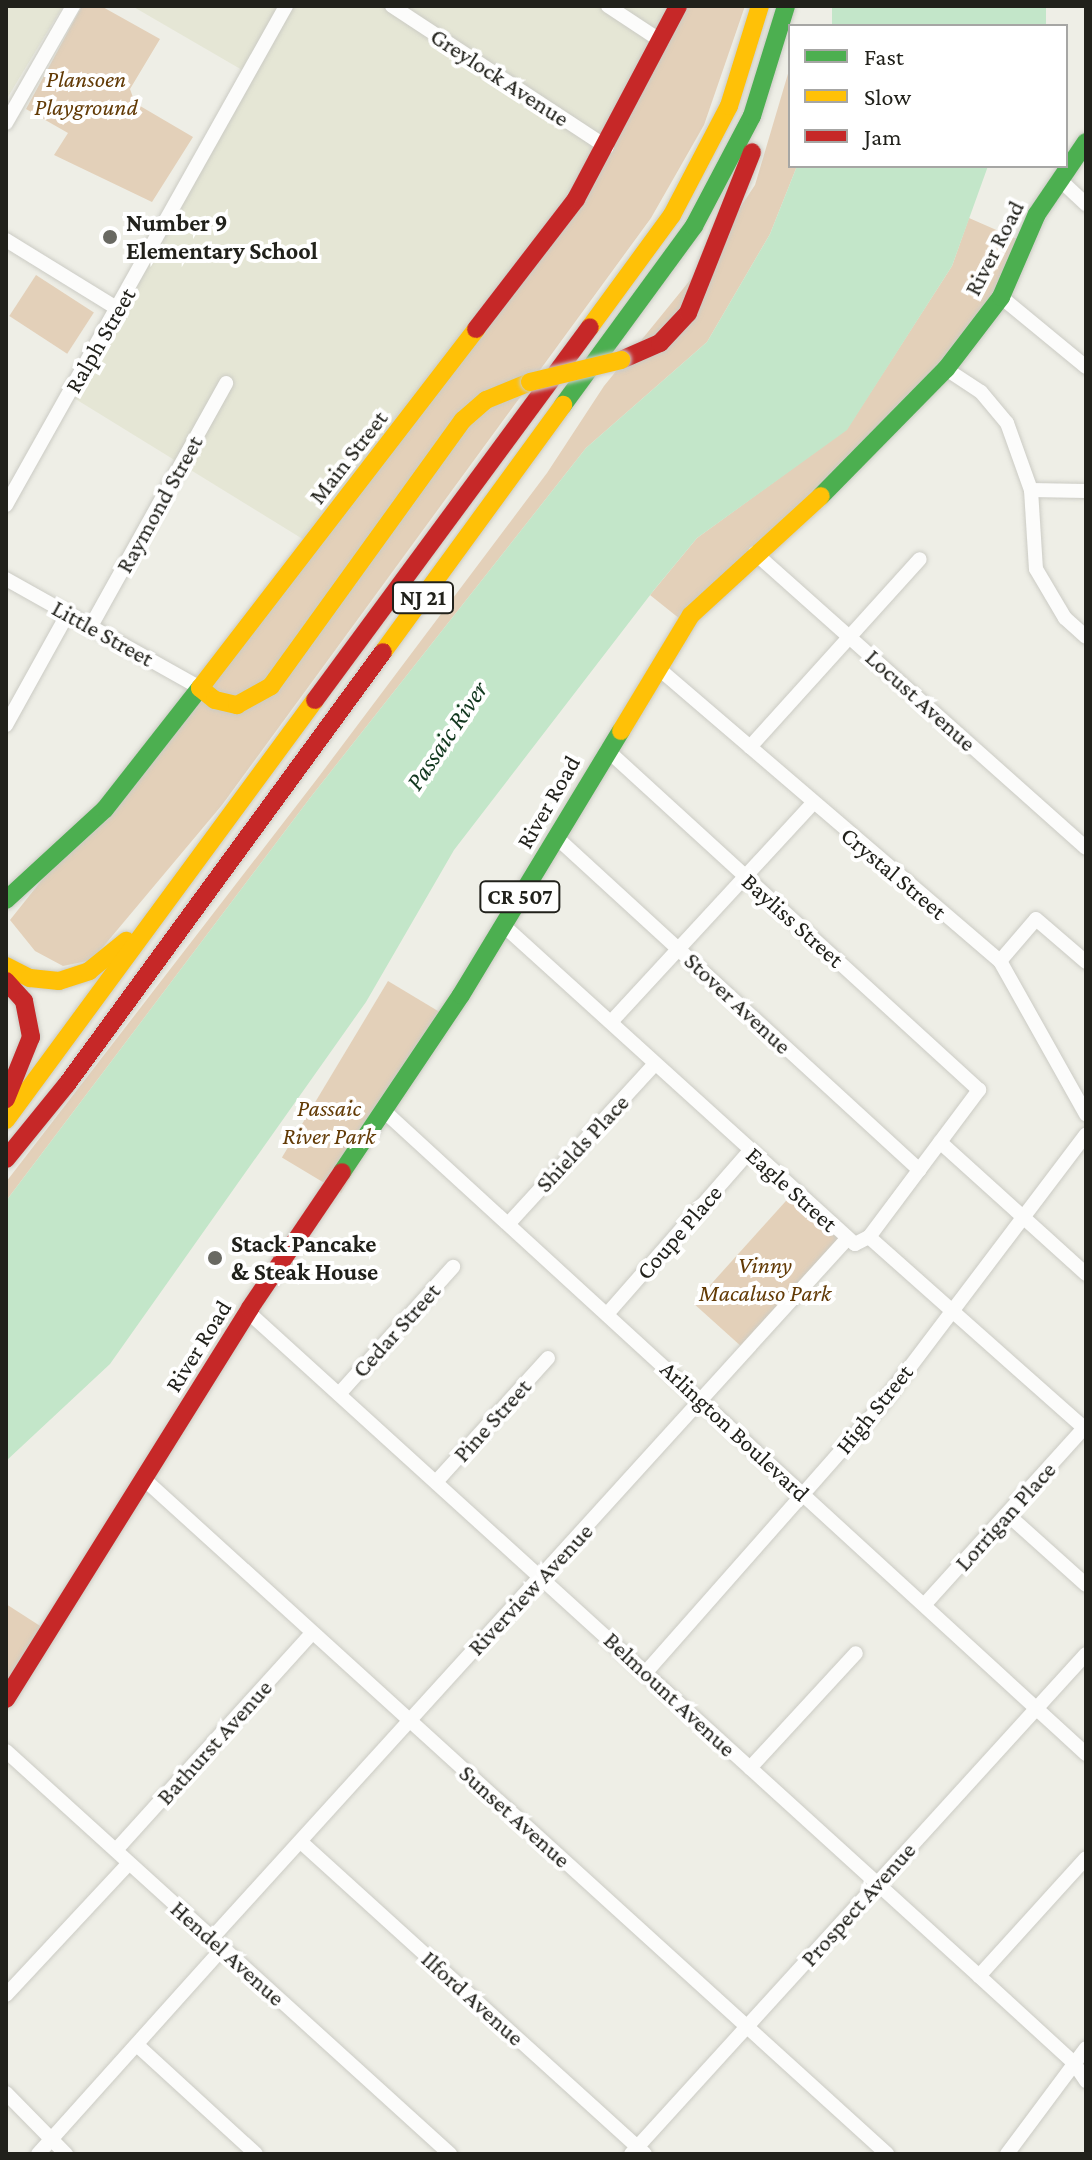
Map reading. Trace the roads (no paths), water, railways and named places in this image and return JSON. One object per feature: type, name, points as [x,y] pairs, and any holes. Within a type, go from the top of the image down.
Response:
[{"type":"main road","name":"Main Street","points":[[6,900],[97,818],[542,247],[607,147],[678,6]]},
{"type":"main road","name":"NJ 21","points":[[6,1120],[672,215],[729,106],[760,6]]},
{"type":"main road","name":"NJ 21","points":[[6,1159],[694,226],[752,116],[788,6]]},
{"type":"main road","points":[[200,688],[225,705],[237,705],[271,686],[463,420],[498,393],[621,360],[670,335],[696,299],[770,106],[788,6]]},
{"type":"main road","name":"River Road","points":[[1068,167],[1086,142]]},
{"type":"main road","name":"River Road","points":[[6,1699],[248,1312],[503,925],[607,750],[707,595],[874,448],[946,369],[1001,297],[1037,214],[1067,168]]},
{"type":"main road","points":[[9,971],[59,981],[89,971],[115,953],[278,752]]},
{"type":"main road","points":[[6,1099],[24,1064],[31,1037],[24,1001],[9,971]]},
{"type":"street","points":[[6,123],[73,6]]},
{"type":"street","name":"Ralph Street","points":[[6,505],[286,6]]},
{"type":"street","name":"Greylock Avenue","points":[[392,6],[607,147]]},
{"type":"street","points":[[608,6],[661,41]]},
{"type":"street","points":[[1059,179],[1086,204]]},
{"type":"street","points":[[6,240],[118,309]]},
{"type":"street","points":[[1001,297],[1086,367]]},
{"type":"street","points":[[946,369],[981,392],[1007,423],[1031,490],[1036,569],[1065,618],[1086,637]]},
{"type":"street","name":"Raymond Street","points":[[91,626],[226,383]]},
{"type":"street","points":[[1031,490],[1086,491]]},
{"type":"street","name":"Locust Avenue","points":[[755,553],[1086,848]]},
{"type":"street","points":[[750,747],[920,559]]},
{"type":"street","name":"Little Street","points":[[6,579],[200,688]]},
{"type":"street","points":[[6,725],[68,613]]},
{"type":"street","name":"Crystal Street","points":[[658,668],[812,804],[1000,961],[1086,1114]]},
{"type":"street","name":"Bayliss Street","points":[[607,750],[979,1090],[940,1142]]},
{"type":"street","points":[[611,1022],[812,804]]},
{"type":"street","name":"Stover Avenue","points":[[556,837],[919,1170]]},
{"type":"street","points":[[1000,961],[1036,919],[1086,962]]},
{"type":"street","name":"Eagle Street","points":[[503,925],[847,1239],[862,1243],[869,1237],[1085,1429]]},
{"type":"street","name":"Shields Place","points":[[510,1222],[655,1064]]},
{"type":"street","name":"Arlington Boulevard","points":[[383,1110],[510,1222],[1086,1754]]},
{"type":"street","name":"High Street","points":[[647,1671],[879,1408],[1086,1134]]},
{"type":"street","points":[[869,1237],[940,1142],[1086,1274]]},
{"type":"street","name":"Coupe Place","points":[[608,1313],[750,1151]]},
{"type":"street","name":"Riverview Avenue","points":[[38,2154],[137,2045],[301,1842],[847,1239]]},
{"type":"street","name":"Cedar Street","points":[[339,1394],[453,1267]]},
{"type":"street","name":"Belmount Avenue","points":[[248,1312],[647,1671],[1074,2063],[1086,2081]]},
{"type":"street","name":"Pine Street","points":[[436,1482],[548,1358]]},
{"type":"street","name":"Lorrigan Place","points":[[925,1604],[1085,1429]]},
{"type":"street","name":"Sunset Avenue","points":[[144,1479],[887,2154]]},
{"type":"street","points":[[1007,1514],[1086,1585]]},
{"type":"street","name":"Bathurst Avenue","points":[[116,1850],[312,1633]]},
{"type":"street","points":[[750,1768],[856,1653]]},
{"type":"street","name":"Prospect Avenue","points":[[638,2152],[747,2026],[1086,1654]]},
{"type":"street","name":"Hendel Avenue","points":[[6,1751],[450,2154]]},
{"type":"street","name":"Ilford Avenue","points":[[301,1842],[638,2152]]},
{"type":"street","points":[[979,1976],[1086,1858]]},
{"type":"street","points":[[6,1995],[129,1863]]},
{"type":"street","points":[[137,2045],[256,2154]]},
{"type":"street","points":[[1007,2154],[1086,2048]]},
{"type":"street","points":[[6,2093],[66,2154]]},
{"type":"water","points":[[832,6],[1046,6],[1046,24],[832,24]]},
{"type":"water","name":"Passaic River","points":[[796,168],[987,168],[952,266],[847,430],[697,538],[654,590],[454,850],[366,1002],[110,1364],[6,1461],[6,1201],[310,798],[586,448],[707,342],[770,234]]},
{"type":"place","name":"Number 9 Elementary School","points":[[110,237]]},
{"type":"place","name":"Stack Pancake & Steak House","points":[[215,1258]]},
{"type":"park label","name":"Plansoen Playground","points":[[86,93]]},
{"type":"park label","name":"Passaic River Park","points":[[329,1122]]},
{"type":"park label","name":"Vinny Macaluso Park","points":[[765,1279]]}]
